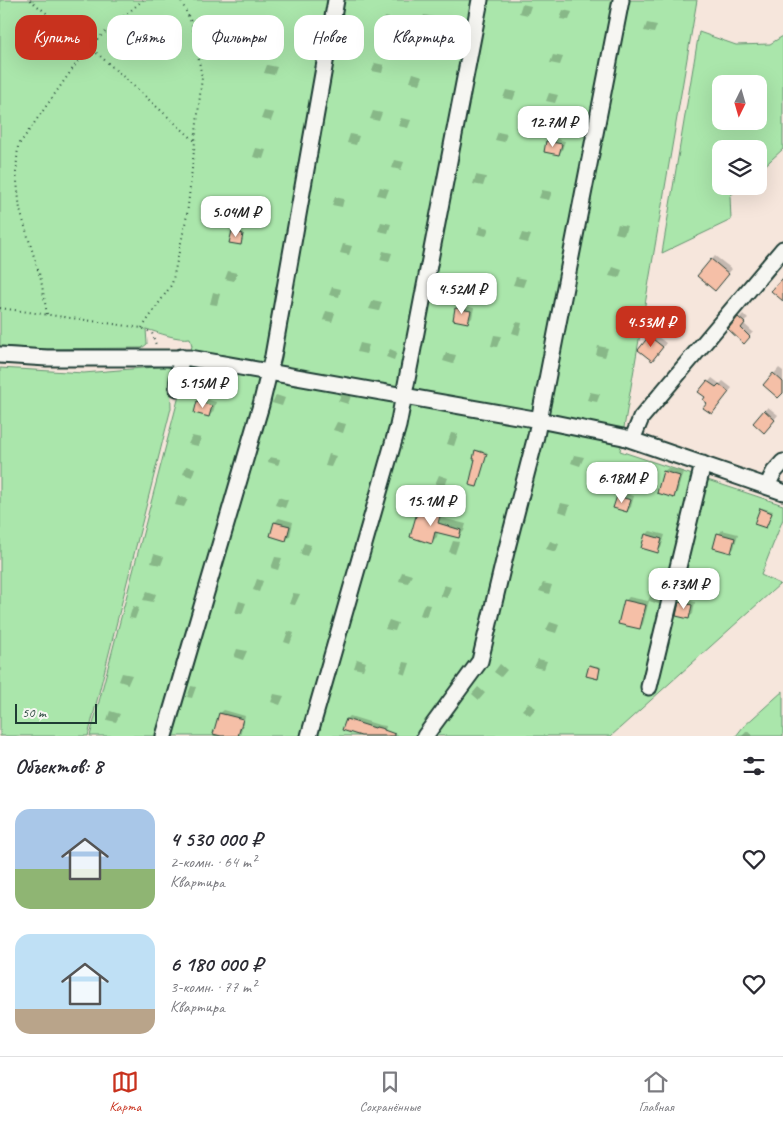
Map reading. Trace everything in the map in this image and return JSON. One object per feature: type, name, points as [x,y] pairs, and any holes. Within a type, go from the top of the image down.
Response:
[{"type":"street","points":[[164,736],[262,405],[336,0]]},
{"type":"street","points":[[309,736],[393,446],[480,0]]},
{"type":"street","points":[[425,736],[480,661],[539,420],[621,0]]},
{"type":"street","points":[[632,440],[640,418],[783,249]]},
{"type":"street","points":[[0,355],[54,358],[181,357],[539,420],[632,440],[783,492]]},
{"type":"street","points":[[177,388],[181,357]]},
{"type":"street","points":[[767,486],[774,472],[783,462]]},
{"type":"street","points":[[649,687],[703,464]]},
{"type":"path","points":[[30,0],[49,15]]},
{"type":"path","points":[[97,38],[143,0]]},
{"type":"path","points":[[142,328],[172,284],[187,214],[202,77],[192,24],[181,1],[178,0]]},
{"type":"path","points":[[97,54],[195,141]]},
{"type":"path","points":[[47,314],[41,280],[20,210],[16,172],[18,146],[78,60]]},
{"type":"path","points":[[0,308],[142,328],[152,333],[157,350]]},
{"type":"green space","points":[[0,0],[697,0],[620,451],[783,505],[783,519],[761,575],[780,584],[611,736],[90,736],[192,346],[190,338],[174,337],[146,329],[147,344],[142,348],[39,349],[0,346]]},
{"type":"green space","points":[[699,32],[736,45],[770,44],[783,36],[783,149],[767,164],[767,140],[712,140],[712,195],[731,195],[731,220],[662,253]]},
{"type":"green space","points":[[166,366],[170,368],[171,408],[88,736],[0,736],[0,368],[84,373]]},
{"type":"green space","points":[[783,691],[783,736],[736,736],[743,727]]},
{"type":"building","points":[[546,141],[562,144],[559,155],[544,152]]},
{"type":"building","points":[[232,231],[243,234],[241,245],[229,243]]},
{"type":"building","points":[[711,259],[729,274],[715,291],[697,276]]},
{"type":"building","points":[[783,278],[783,301],[771,291]]},
{"type":"building","points":[[455,308],[471,311],[468,323],[453,320]]},
{"type":"building","points":[[738,317],[745,323],[741,328],[750,337],[744,344],[728,329]]},
{"type":"building","points":[[649,336],[663,347],[652,361],[638,350]]},
{"type":"building","points":[[207,372],[222,374],[220,383],[206,381]]},
{"type":"building","points":[[773,373],[783,382],[783,393],[778,398],[763,385]]},
{"type":"building","points":[[707,381],[716,387],[719,384],[729,392],[712,414],[703,408],[707,403],[703,400],[705,397],[698,392]]},
{"type":"building","points":[[197,401],[212,406],[209,417],[194,413]]},
{"type":"building","points":[[764,410],[775,420],[764,433],[753,423]]},
{"type":"building","points":[[475,450],[487,454],[477,487],[469,485],[475,459],[473,459]]},
{"type":"building","points":[[663,471],[680,476],[674,498],[657,493]]},
{"type":"building","points":[[617,496],[631,500],[627,512],[613,508]]},
{"type":"building","points":[[760,508],[772,513],[766,528],[754,524]]},
{"type":"building","points":[[418,509],[440,516],[438,523],[461,530],[459,538],[435,532],[432,544],[410,537]]},
{"type":"building","points":[[274,522],[290,526],[286,541],[270,536]]},
{"type":"building","points":[[717,533],[735,538],[731,553],[713,548]]},
{"type":"building","points":[[645,534],[662,539],[658,553],[641,548]]},
{"type":"building","points":[[624,600],[646,605],[640,629],[618,624]]},
{"type":"building","points":[[679,602],[692,605],[689,619],[676,616]]},
{"type":"building","points":[[589,665],[600,668],[598,679],[586,676]]},
{"type":"building","points":[[219,713],[243,719],[238,736],[213,734]]},
{"type":"building","points":[[346,719],[384,729],[395,734],[395,736],[361,736],[342,730]]}]
